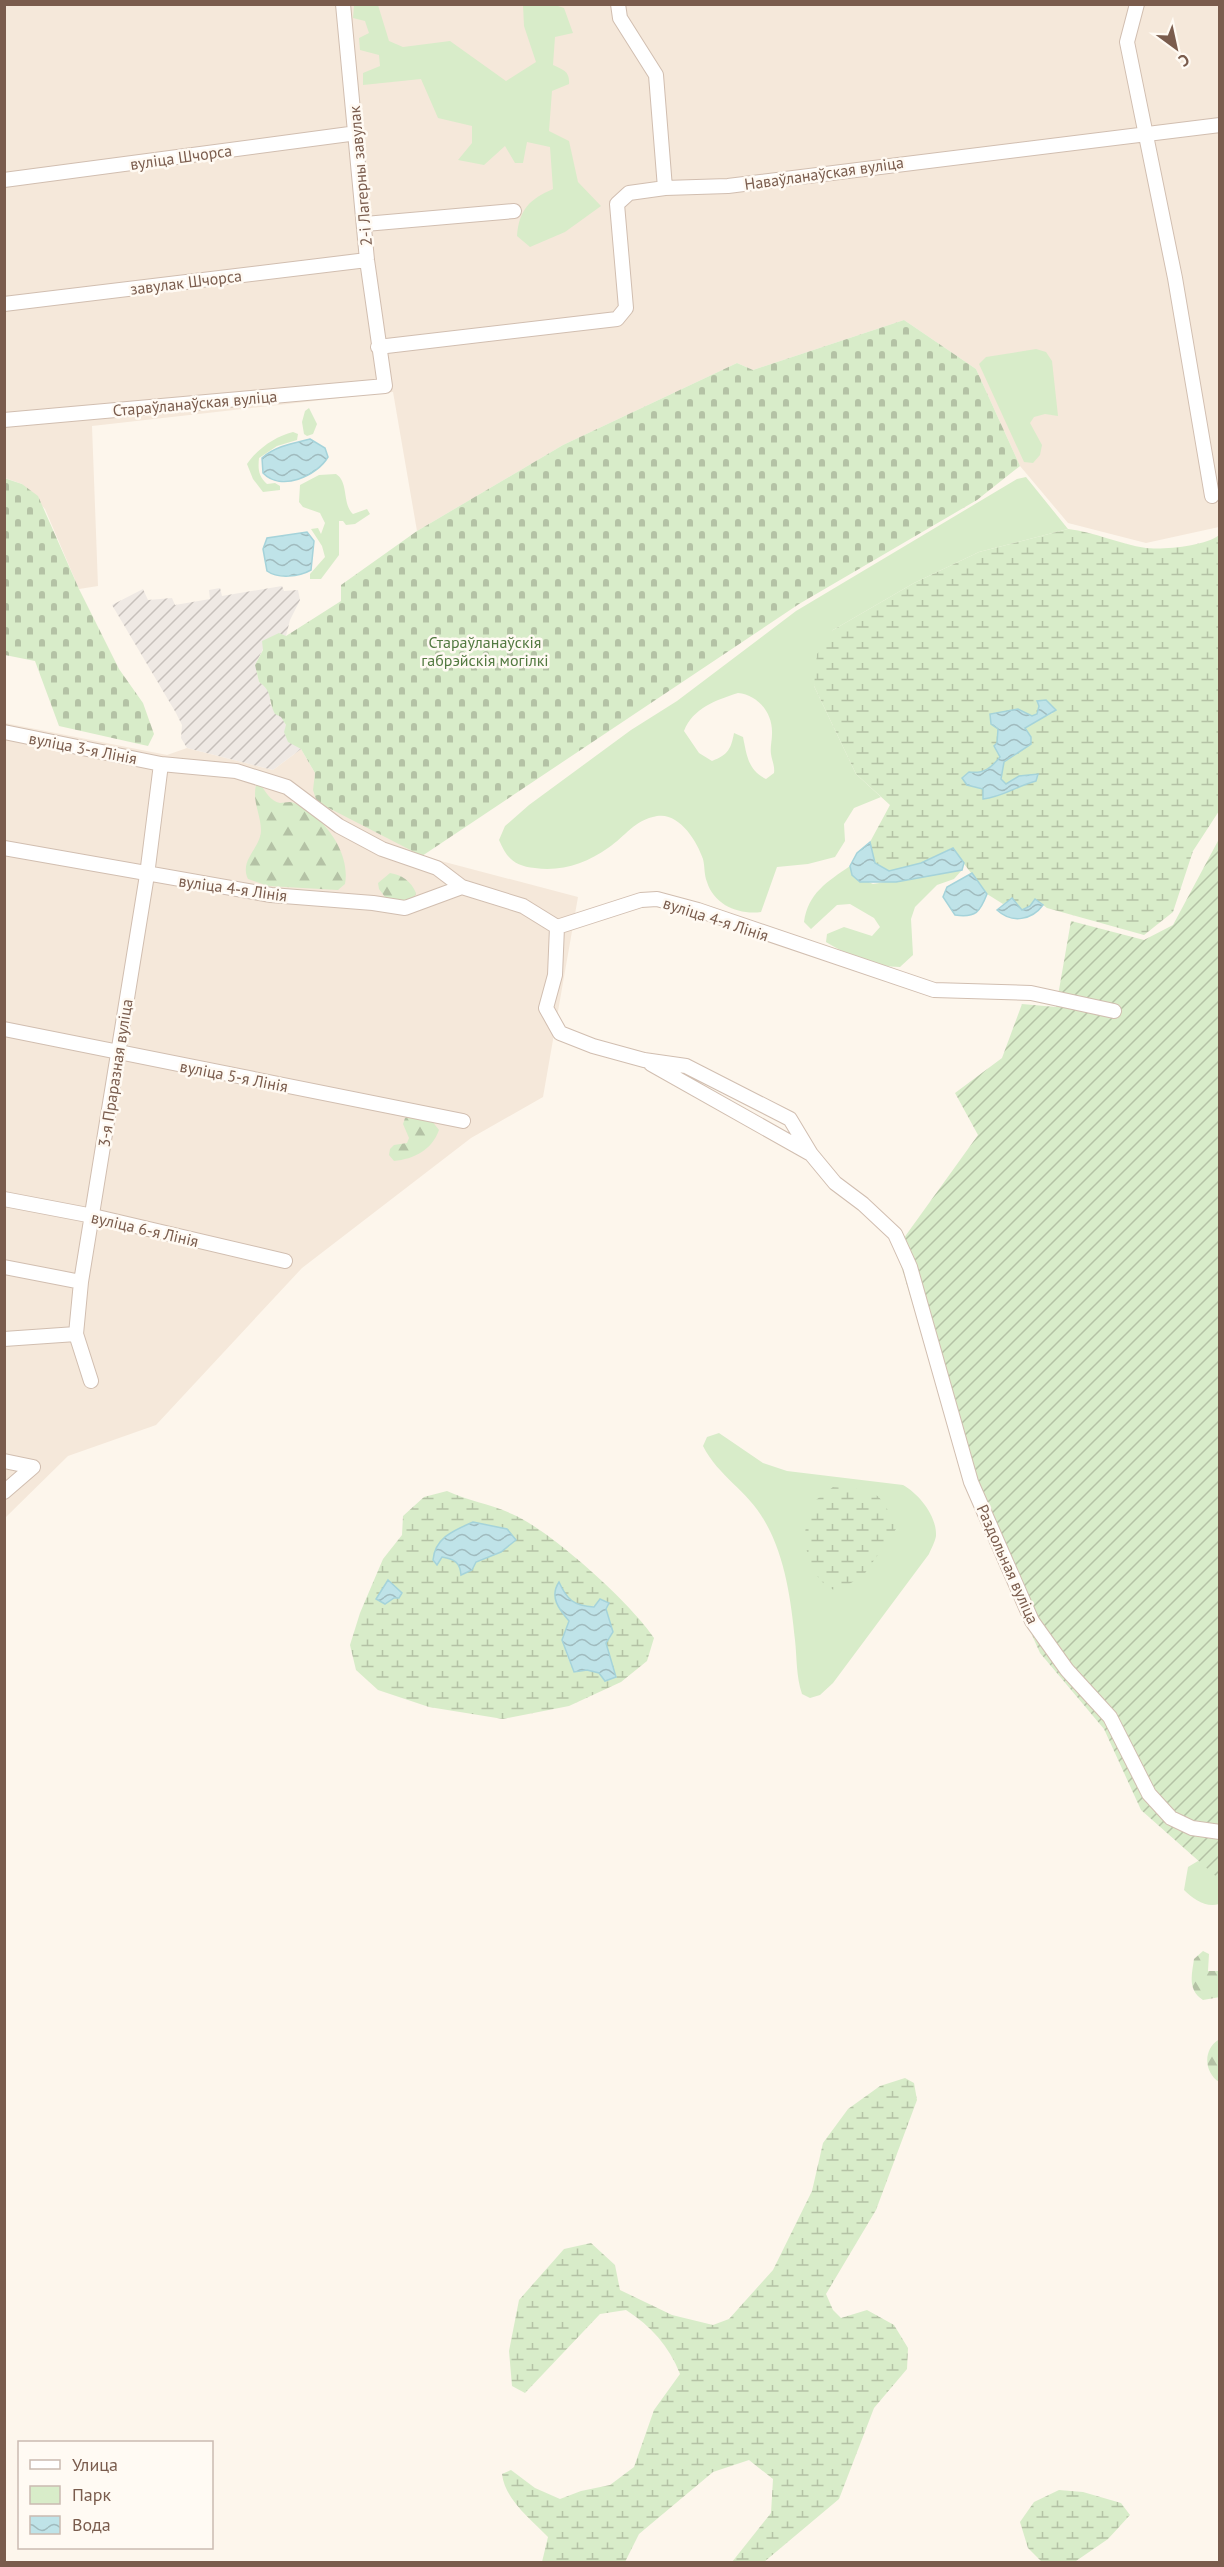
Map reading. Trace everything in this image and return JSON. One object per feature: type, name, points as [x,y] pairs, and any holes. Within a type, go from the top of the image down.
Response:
[{"type":"street","name":"2-і Лагерны завулак","points":[[343,4],[357,133],[367,260],[385,386]]},
{"type":"street","points":[[618,4],[620,18],[657,75],[665,188]]},
{"type":"street","points":[[1137,4],[1127,42],[1185,333],[1212,496]]},
{"type":"street","name":"Наваўланаўская вуліца","points":[[378,347],[617,319],[623,315],[626,308],[617,204],[629,193],[665,188],[728,186],[947,157],[1145,136],[1220,125]]},
{"type":"street","name":"вуліца Шчорса","points":[[4,180],[357,133]]},
{"type":"street","points":[[365,224],[514,211]]},
{"type":"street","name":"завулак Шчорса","points":[[4,303],[367,260]]},
{"type":"street","name":"Стараўланаўская вуліца","points":[[4,420],[385,386]]},
{"type":"street","name":"вуліца 3-я Лінія","points":[[4,732],[162,764],[237,771],[287,787],[339,826],[382,849],[437,868],[462,887]]},
{"type":"street","name":"3-я Праразная вуліца","points":[[91,1381],[76,1334],[81,1282],[147,875],[162,764]]},
{"type":"street","name":"вуліца 4-я Лінія","points":[[4,848],[147,875],[271,895],[373,903],[405,908],[462,887]]},
{"type":"street","points":[[462,887],[523,906],[557,927],[555,975],[546,1008],[560,1033],[593,1046],[644,1060],[686,1066],[744,1098],[790,1119],[811,1154]]},
{"type":"street","name":"вуліца 4-я Лінія","points":[[557,927],[641,900],[657,899],[698,910],[934,990],[1031,993],[1114,1011]]},
{"type":"street","name":"вуліца 5-я Лінія","points":[[4,1029],[463,1121]]},
{"type":"street","points":[[644,1060],[811,1154]]},
{"type":"street","name":"Раздольная вуліца","points":[[811,1154],[835,1183],[895,1233],[910,1267],[971,1482],[1032,1621],[1067,1670],[1110,1717],[1149,1794],[1171,1818],[1192,1828],[1220,1832]]},
{"type":"street","name":"вуліца 6-я Лінія","points":[[4,1199],[93,1216],[285,1262]]},
{"type":"street","points":[[4,1267],[81,1282]]},
{"type":"street","points":[[4,1339],[76,1334]]},
{"type":"street","points":[[4,1461],[33,1467],[4,1492]]},
{"type":"shaded area","points":[[5,5],[1219,5],[1219,527],[1146,543],[1068,523],[1020,466],[976,369],[904,320],[753,370],[737,363],[563,445],[417,531],[393,392],[92,426],[98,586],[79,589],[45,509],[22,484],[5,478]]},
{"type":"shaded area","points":[[282,586],[284,591],[298,590],[300,600],[290,620],[286,636],[263,649],[255,665],[259,682],[268,687],[271,696],[270,704],[301,749],[273,770],[187,748],[181,738],[182,725],[176,713],[112,605],[143,589],[148,600],[172,598],[175,605],[210,599],[209,590],[220,588],[222,596]]},
{"type":"shaded area","points":[[5,723],[167,755],[187,748],[273,770],[301,749],[315,773],[422,856],[578,897],[543,1097],[471,1138],[302,1268],[156,1425],[68,1456],[5,1518]]},
{"type":"green space","points":[[354,5],[378,5],[389,41],[403,47],[450,41],[506,81],[536,62],[524,26],[523,5],[555,5],[564,8],[573,33],[555,37],[553,65],[567,74],[569,84],[552,91],[549,131],[569,141],[578,182],[601,206],[565,232],[530,247],[517,236],[518,227],[527,206],[553,189],[550,147],[527,142],[523,163],[515,163],[505,146],[484,165],[458,160],[472,143],[472,126],[438,118],[421,79],[363,85],[363,73],[380,66],[379,55],[360,50],[359,38],[369,33],[365,21],[353,18]]},
{"type":"green space","name":"Стараўланаўскія габрэйскія могілкі","points":[[904,320],[976,369],[1020,466],[977,500],[799,604],[422,856],[317,802],[313,790],[315,773],[301,749],[288,742],[284,732],[286,725],[281,717],[275,714],[266,689],[259,682],[255,665],[263,650],[262,641],[279,633],[286,636],[341,601],[341,585],[417,531],[563,445],[737,363],[753,370]]},
{"type":"green space","points":[[1036,349],[1046,352],[1052,361],[1058,416],[1045,414],[1034,417],[1030,423],[1042,445],[1040,455],[1033,463],[1024,462],[979,364],[986,357]]},
{"type":"green space","points":[[309,408],[317,424],[313,434],[307,436],[304,434],[302,422],[305,411]]},
{"type":"green space","points":[[293,432],[298,434],[297,440],[277,446],[259,458],[259,472],[264,481],[267,484],[275,483],[280,486],[280,490],[263,492],[253,479],[247,464],[267,444]]},
{"type":"green space","points":[[336,474],[343,482],[348,505],[353,514],[367,509],[370,514],[355,524],[346,525],[343,521],[339,521],[339,555],[321,579],[310,579],[310,574],[325,557],[322,546],[311,529],[318,528],[321,534],[325,523],[320,513],[303,507],[299,502],[300,485],[319,475]]},
{"type":"green space","points":[[1026,477],[1068,529],[979,552],[914,583],[833,630],[814,686],[856,774],[881,797],[854,808],[844,824],[845,841],[835,857],[808,864],[777,867],[761,912],[736,910],[715,897],[710,890],[703,859],[692,836],[680,823],[665,816],[642,821],[600,853],[573,865],[554,869],[528,867],[512,860],[505,852],[499,840],[505,826],[529,805],[631,730],[677,701],[796,611],[1017,479]],"holes":[[[738,693],[745,694],[763,706],[772,726],[771,751],[774,773],[766,779],[752,767],[743,737],[734,733],[728,751],[712,761],[699,753],[684,731],[693,716],[706,706]]]},
{"type":"green space","points":[[4,478],[22,484],[38,496],[79,589],[119,669],[143,703],[154,734],[148,746],[59,726],[35,661],[5,655]]},
{"type":"green space","points":[[1068,529],[1146,548],[1173,548],[1204,542],[1219,535],[1219,811],[1193,851],[1173,912],[1144,935],[1047,908],[1035,899],[1030,906],[1022,910],[1012,899],[1003,904],[987,894],[952,848],[921,863],[889,872],[875,863],[870,842],[890,805],[856,774],[814,686],[817,654],[833,630],[914,583],[979,552]],"holes":[[[1039,706],[1053,713],[1025,728],[1031,743],[1004,762],[1001,780],[1006,784],[1019,776],[1036,781],[984,799],[983,789],[967,785],[969,772],[987,769],[1000,757],[998,735],[1002,722],[1011,712],[1018,709],[1031,716],[1037,714]]]},
{"type":"green space","points":[[260,784],[274,800],[280,803],[292,802],[315,816],[333,836],[344,860],[346,872],[345,884],[338,890],[268,886],[248,879],[246,866],[261,831],[255,797],[256,785]]},
{"type":"green space","points":[[1219,839],[1219,1879],[1141,1810],[1104,1729],[1040,1653],[973,1503],[896,1249],[978,1135],[955,1093],[1002,1058],[1022,1004],[1056,1007],[1071,921],[1144,940],[1173,925]]},
{"type":"green space","points":[[850,866],[852,875],[873,884],[962,870],[954,879],[937,885],[915,907],[911,919],[913,955],[900,967],[881,965],[862,959],[826,942],[827,934],[844,927],[872,936],[880,927],[874,918],[850,904],[837,905],[811,929],[804,922],[814,896],[826,883]]},
{"type":"green space","points":[[390,873],[409,882],[416,893],[414,898],[405,904],[388,901],[379,889],[378,883]]},
{"type":"green space","points":[[410,1115],[432,1121],[439,1130],[427,1148],[415,1156],[394,1161],[389,1155],[390,1149],[394,1145],[407,1143],[409,1138],[403,1124],[405,1118]]},
{"type":"green space","points":[[719,1433],[763,1463],[787,1471],[903,1485],[921,1500],[934,1521],[936,1536],[929,1554],[833,1683],[820,1695],[810,1698],[802,1694],[789,1594],[782,1563],[771,1534],[750,1500],[709,1457],[703,1446],[707,1437]]},
{"type":"green space","points":[[833,1487],[867,1491],[880,1498],[896,1529],[863,1576],[837,1591],[829,1588],[817,1576],[807,1553],[805,1536],[812,1503]]},
{"type":"green space","points":[[447,1491],[512,1514],[547,1535],[589,1569],[643,1623],[654,1638],[647,1661],[621,1682],[569,1706],[503,1719],[429,1707],[378,1690],[356,1670],[350,1645],[360,1613],[383,1559],[402,1535],[403,1516],[424,1497]],"holes":[[[501,1552],[476,1562],[461,1574],[455,1561],[442,1557]],[[558,1583],[568,1597],[578,1605],[591,1606],[608,1603],[606,1609],[613,1632],[606,1643],[600,1673],[587,1670],[574,1672],[565,1646],[569,1621],[560,1607]]]},
{"type":"green space","points":[[1198,1861],[1219,1870],[1219,1904],[1209,1905],[1200,1902],[1184,1890],[1188,1867]]},
{"type":"green space","points":[[1203,1951],[1209,1954],[1208,1971],[1219,1971],[1220,1997],[1203,2000],[1193,1987],[1194,1959]]},
{"type":"green space","points":[[1220,2040],[1219,2082],[1210,2073],[1207,2061],[1210,2049]]},
{"type":"green space","points":[[905,2078],[914,2083],[917,2100],[876,2210],[826,2294],[833,2310],[841,2318],[867,2310],[894,2325],[908,2348],[907,2369],[874,2408],[839,2499],[764,2562],[732,2562],[771,2513],[773,2479],[749,2460],[713,2472],[639,2534],[625,2562],[542,2562],[548,2537],[513,2501],[502,2474],[511,2470],[535,2488],[560,2499],[581,2491],[610,2485],[634,2467],[654,2410],[680,2374],[670,2354],[658,2338],[626,2310],[600,2314],[525,2393],[512,2386],[509,2351],[519,2300],[564,2249],[591,2243],[615,2265],[620,2290],[672,2315],[713,2325],[729,2319],[773,2270],[812,2191],[823,2143],[848,2109],[880,2086]]},
{"type":"green space","points":[[1059,2490],[1083,2492],[1121,2503],[1130,2515],[1108,2539],[1076,2561],[1042,2562],[1028,2548],[1020,2522],[1034,2502]]},
{"type":"water","points":[[310,439],[325,448],[328,457],[316,470],[289,481],[271,479],[263,473],[262,458],[267,454],[285,445]]},
{"type":"water","points":[[307,532],[314,541],[311,570],[289,576],[272,574],[267,571],[263,549],[267,538]]},
{"type":"water","points":[[1046,700],[1056,710],[1025,728],[1031,737],[1031,744],[1004,762],[1001,779],[1006,784],[1019,776],[1038,774],[1036,781],[983,799],[983,789],[967,785],[962,778],[969,772],[987,769],[1000,757],[994,746],[997,743],[998,729],[991,724],[990,714],[1018,709],[1032,716],[1037,714],[1039,706],[1037,701]]},
{"type":"water","points":[[870,842],[875,863],[889,871],[921,863],[953,848],[964,863],[962,870],[896,882],[860,882],[852,875],[850,866],[857,853]]},
{"type":"water","points":[[972,873],[987,894],[982,905],[973,914],[955,915],[943,897],[947,887]]},
{"type":"water","points":[[1012,898],[1022,910],[1030,906],[1035,899],[1043,905],[1028,917],[1015,919],[997,910]]},
{"type":"water","points":[[473,1522],[507,1529],[516,1540],[501,1552],[476,1562],[472,1570],[461,1575],[458,1564],[450,1559],[442,1557],[437,1565],[433,1560],[442,1540],[453,1531]]},
{"type":"water","points":[[388,1580],[402,1593],[399,1598],[394,1598],[385,1604],[376,1599]]},
{"type":"water","points":[[559,1582],[568,1598],[576,1603],[594,1607],[600,1599],[609,1603],[606,1609],[613,1632],[606,1643],[616,1677],[605,1681],[599,1673],[587,1670],[574,1672],[562,1640],[569,1621],[555,1598]]}]
